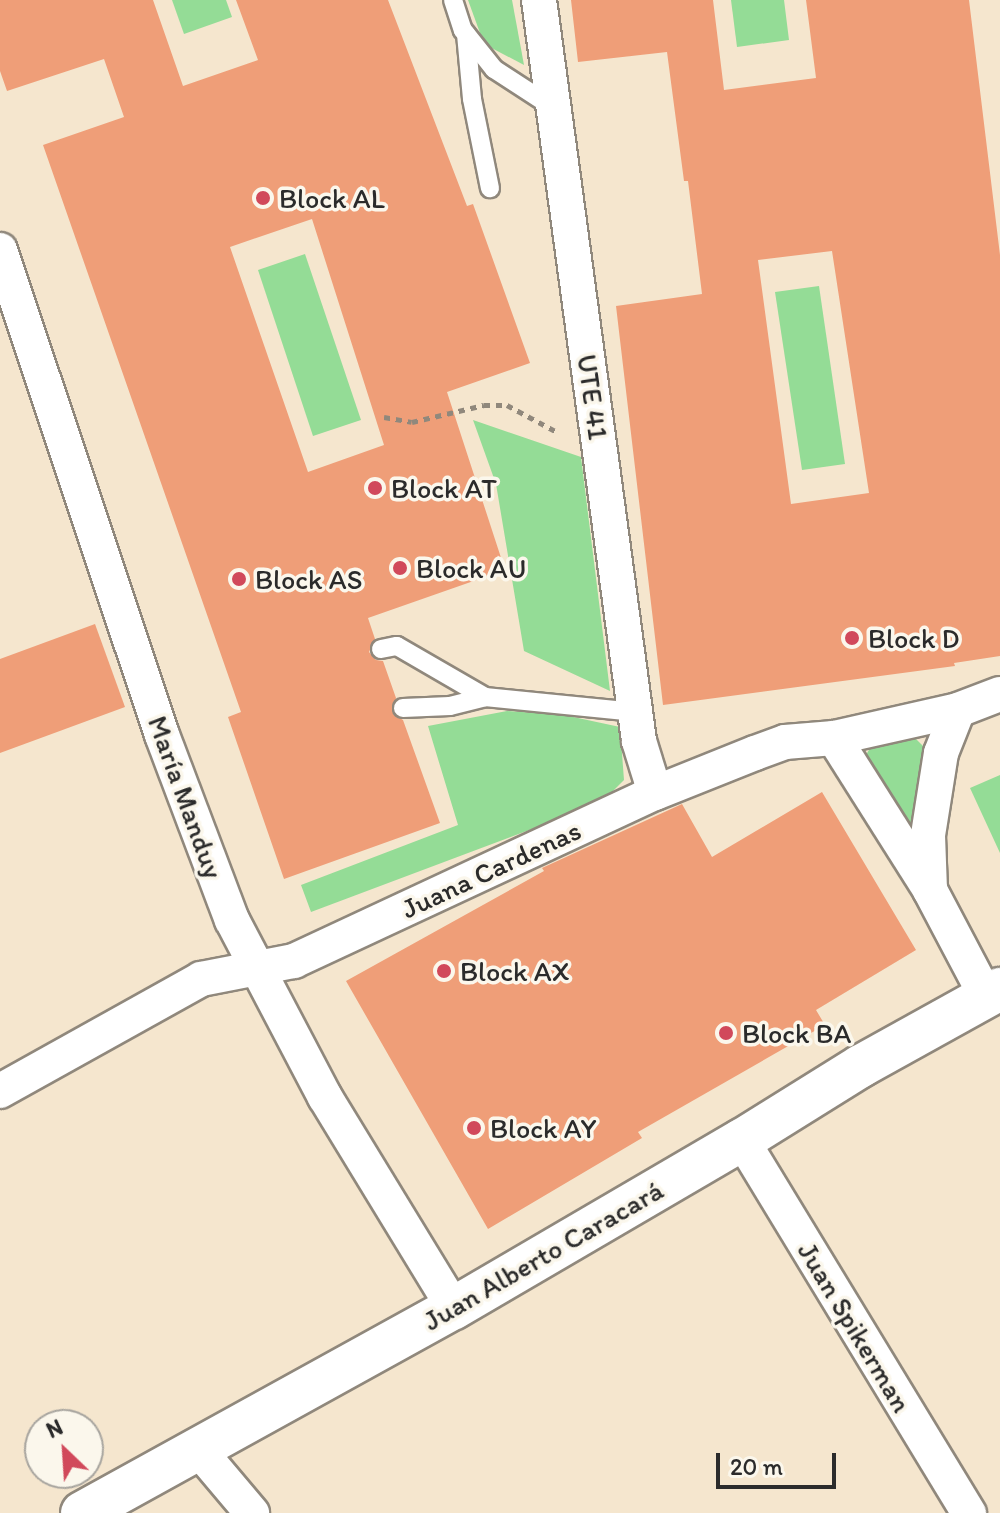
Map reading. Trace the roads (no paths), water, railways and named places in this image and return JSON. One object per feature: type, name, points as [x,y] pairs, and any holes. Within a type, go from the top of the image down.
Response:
[{"type":"street","name":"UTE 41","points":[[539,0],[639,741],[655,793]]},
{"type":"street","name":"María Manduy","points":[[0,250],[162,735],[232,920],[325,1097],[454,1308]]},
{"type":"street","name":"Juana Cardenas","points":[[0,1091],[201,979],[294,961],[655,793],[785,742],[834,738],[958,710],[1000,694]]},
{"type":"street","points":[[930,890],[928,835],[941,753],[958,710]]},
{"type":"street","points":[[834,738],[993,992]]},
{"type":"street","name":"Juan Alberto Caracará","points":[[82,1513],[454,1308],[742,1140],[861,1066],[993,992]]},
{"type":"street","name":"Juan Spikerman","points":[[742,1140],[969,1513]]},
{"type":"street","points":[[198,1449],[252,1513]]},
{"type":"lane","points":[[453,0],[466,34],[472,99],[490,188]]},
{"type":"lane","points":[[466,34],[494,69],[554,108]]},
{"type":"lane","points":[[381,649],[397,646],[485,697]]},
{"type":"lane","points":[[403,708],[450,706],[485,697],[635,712]]},
{"type":"place","name":"Block AL","points":[[263,198]]},
{"type":"place","name":"Block AT","points":[[375,488]]},
{"type":"place","name":"Block AU","points":[[400,568]]},
{"type":"place","name":"Block AS","points":[[239,579]]},
{"type":"place","name":"Block D","points":[[852,638]]},
{"type":"place","name":"Block AX","points":[[444,971]]},
{"type":"place","name":"Block BA","points":[[726,1033]]},
{"type":"place","name":"Block AY","points":[[474,1128]]}]
